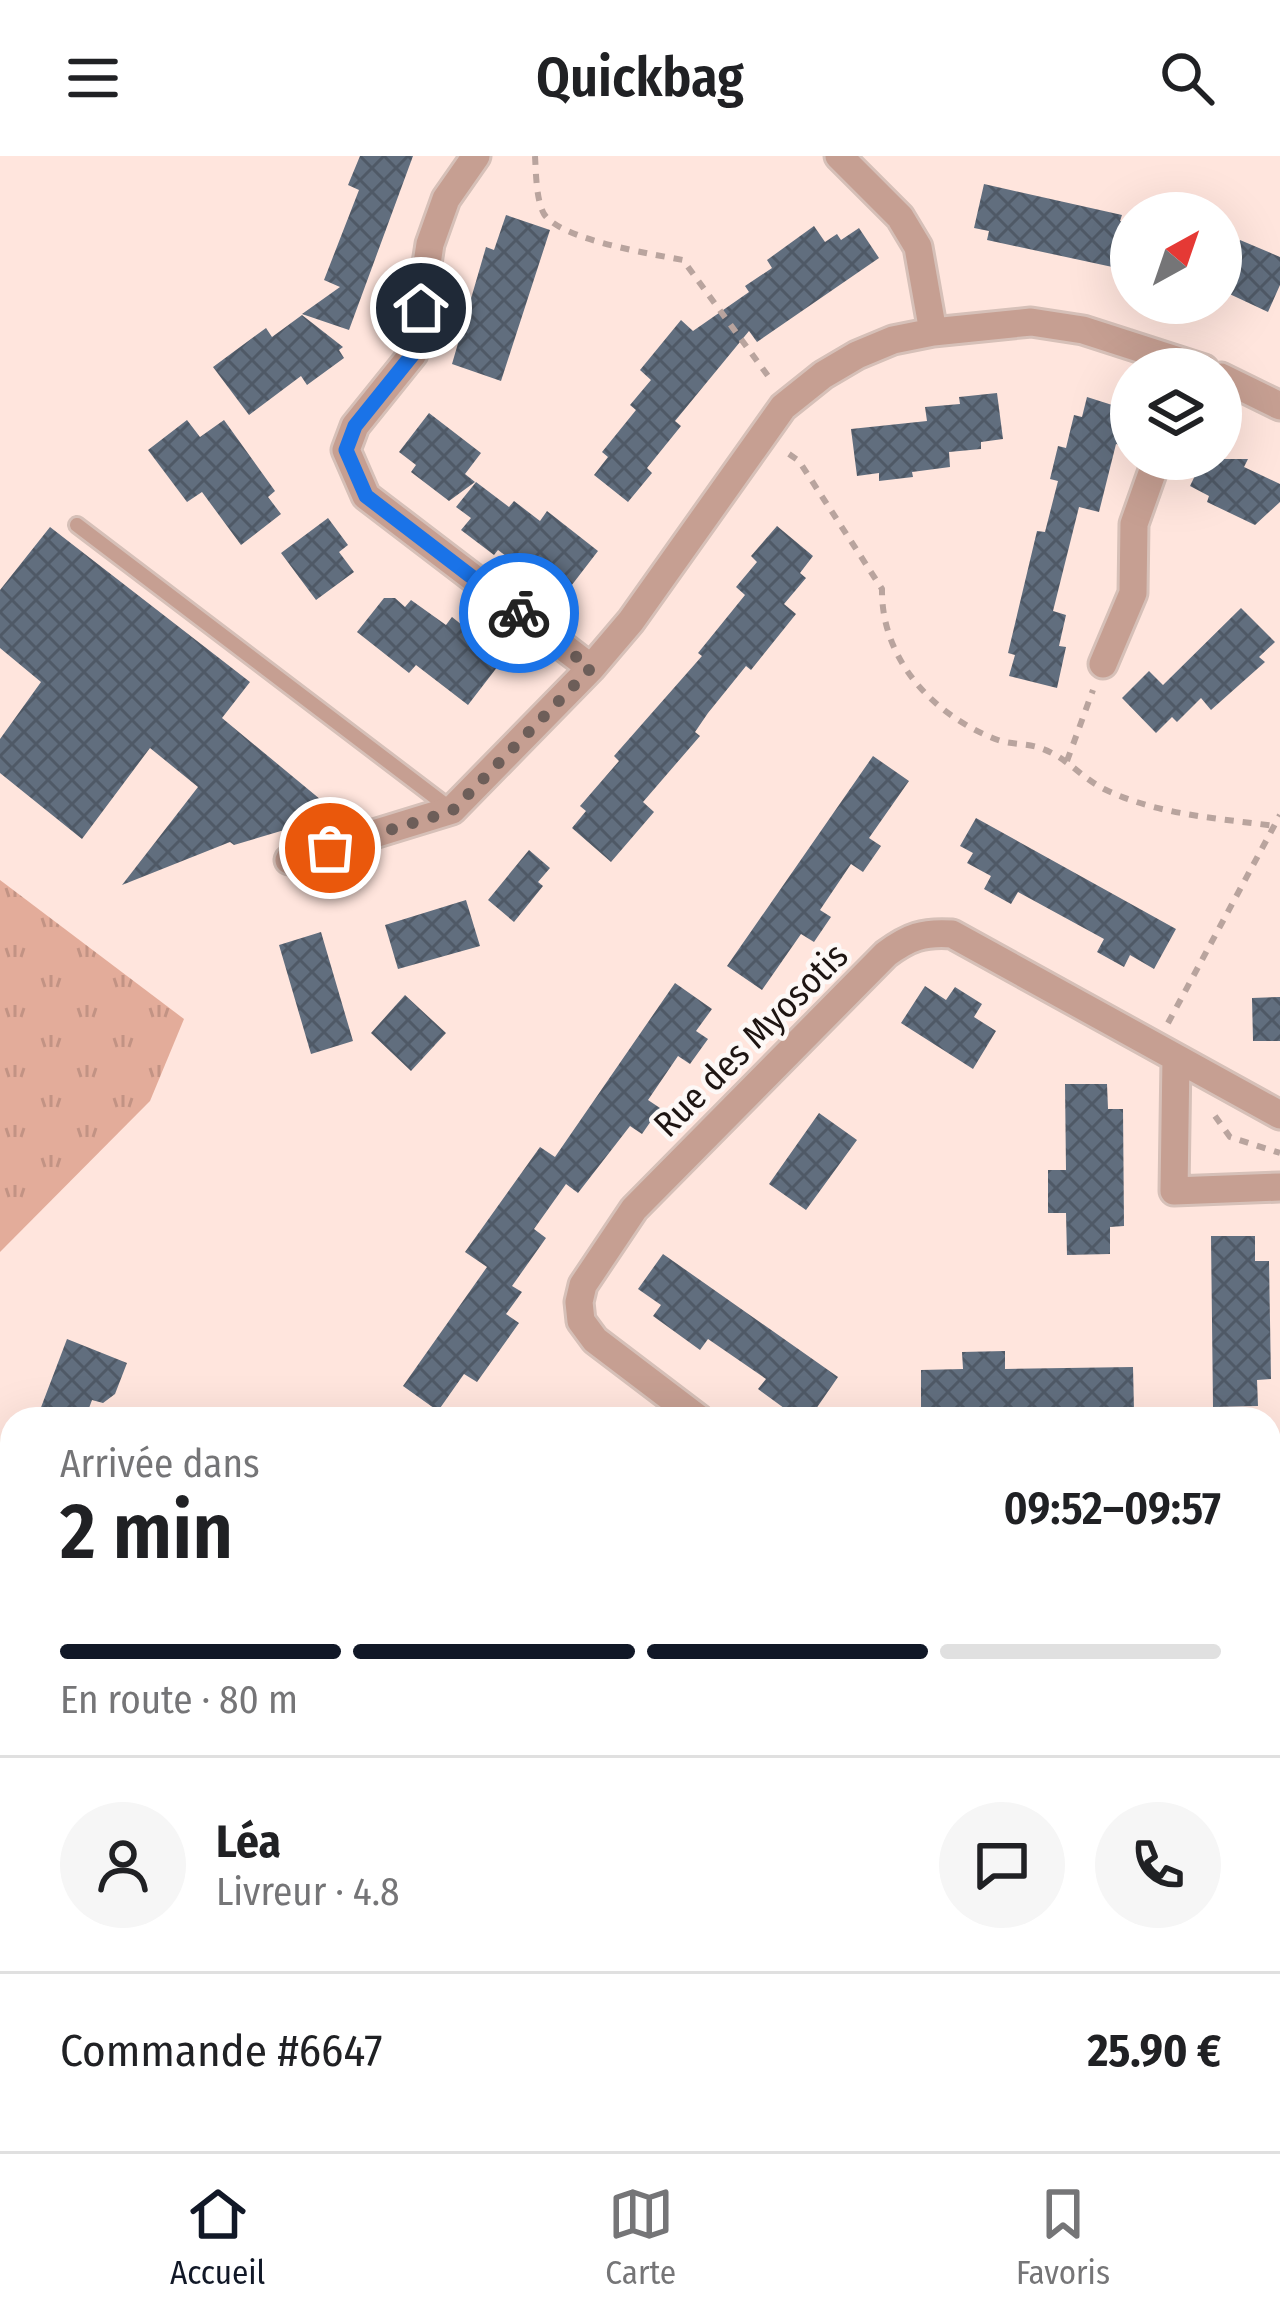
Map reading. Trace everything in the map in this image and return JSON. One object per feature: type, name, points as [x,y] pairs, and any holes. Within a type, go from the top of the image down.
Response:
[{"type":"street","points":[[476,156],[446,199],[430,244],[413,354],[355,426],[346,450],[366,496],[591,668]]},
{"type":"street","points":[[838,156],[900,218],[918,248],[933,332]]},
{"type":"street","points":[[289,860],[452,811],[631,621],[788,402],[857,355],[893,340],[933,332],[1030,322],[1083,330],[1137,348]]},
{"type":"street","points":[[1242,388],[1280,406]]},
{"type":"street","points":[[1103,664],[1133,593],[1134,524],[1149,480]]},
{"type":"street","name":"Rue des Myosotis","points":[[683,1407],[595,1340],[581,1321],[583,1285],[634,1209],[886,954],[908,938],[928,932],[952,934],[1280,1114]]},
{"type":"street","points":[[1165,1052],[1174,1190],[1280,1187]]},
{"type":"lane","points":[[77,525],[452,811]]},
{"type":"path","points":[[535,156],[542,212],[585,237],[682,260],[788,402]]},
{"type":"path","points":[[760,437],[799,461],[882,589],[890,641],[919,688],[936,703],[999,740],[1046,749],[1099,787],[1148,808],[1275,826]]},
{"type":"path","points":[[1067,761],[1103,664]]},
{"type":"path","points":[[1165,1052],[1280,814]]},
{"type":"green space","points":[[0,880],[184,1019],[150,1101],[0,1252]]},
{"type":"building","points":[[360,156],[413,156],[349,330],[302,314],[340,287],[324,280],[359,190],[348,185]]},
{"type":"building","points":[[984,184],[1110,212],[1110,266],[987,240],[989,231],[974,228]]},
{"type":"building","points":[[506,215],[550,230],[501,381],[452,364],[486,247],[494,250]]},
{"type":"building","points":[[814,226],[825,242],[837,234],[841,240],[859,228],[879,258],[757,342],[749,331],[675,421],[681,426],[647,468],[652,473],[628,502],[594,475],[608,457],[602,452],[636,410],[630,405],[651,380],[640,370],[681,320],[693,331],[749,292],[745,286],[772,268],[767,260]]},
{"type":"building","points":[[1242,241],[1280,257],[1280,285],[1268,312],[1242,300]]},
{"type":"building","points":[[302,315],[343,347],[339,350],[344,358],[307,385],[301,376],[249,415],[213,367],[266,328],[272,337]]},
{"type":"building","points":[[997,393],[1003,439],[981,442],[981,449],[949,452],[950,467],[912,472],[913,477],[879,481],[879,473],[857,476],[851,429],[927,421],[925,407],[960,404],[959,397]]},
{"type":"building","points":[[1087,397],[1110,404],[1110,468],[1099,512],[1079,507],[1053,611],[1066,615],[1059,646],[1066,647],[1057,688],[1009,676],[1015,655],[1008,653],[1037,531],[1045,532],[1058,481],[1050,479],[1058,446],[1066,448],[1074,415],[1082,417]]},
{"type":"building","points":[[429,413],[481,453],[465,474],[475,482],[449,501],[411,472],[416,465],[399,452]]},
{"type":"building","points":[[187,420],[200,437],[224,420],[275,491],[268,497],[281,514],[241,545],[202,492],[187,502],[148,450]]},
{"type":"building","points":[[1242,459],[1248,459],[1244,467],[1280,484],[1280,502],[1255,525],[1207,502],[1209,496],[1190,486],[1193,480],[1242,480]]},
{"type":"building","points":[[476,482],[509,507],[514,501],[540,521],[547,511],[598,551],[568,590],[551,577],[545,585],[461,530],[471,518],[456,507]]},
{"type":"building","points":[[328,518],[348,545],[339,552],[354,572],[316,600],[281,553]]},
{"type":"building","points":[[777,526],[813,556],[800,573],[806,578],[784,604],[796,614],[708,713],[695,732],[700,736],[643,802],[654,812],[611,862],[572,828],[586,811],[580,806],[619,761],[614,756],[702,656],[698,653],[745,595],[736,587],[757,562],[751,556]]},
{"type":"building","points":[[50,527],[250,682],[222,718],[338,814],[234,845],[230,842],[122,885],[198,787],[150,748],[82,839],[0,773],[0,739],[41,682],[0,648],[0,590]]},
{"type":"building","points":[[384,598],[395,598],[405,607],[411,600],[446,625],[452,617],[487,645],[481,652],[498,666],[468,705],[416,665],[409,673],[357,632]]},
{"type":"building","points":[[1241,608],[1275,642],[1259,657],[1265,662],[1211,710],[1201,698],[1177,722],[1172,717],[1156,733],[1122,698],[1149,671],[1163,685]]},
{"type":"building","points":[[873,756],[909,781],[869,838],[881,846],[863,872],[851,864],[820,910],[831,917],[814,942],[801,934],[762,990],[727,966]]},
{"type":"building","points":[[976,818],[1176,929],[1154,969],[1130,955],[1124,967],[1097,952],[1104,939],[1018,892],[1011,904],[984,889],[991,876],[967,863],[973,853],[960,846]]},
{"type":"building","points":[[529,850],[550,868],[538,882],[543,886],[514,922],[488,900]]},
{"type":"building","points":[[466,900],[480,946],[398,969],[385,925]]},
{"type":"building","points":[[321,932],[353,1041],[311,1054],[279,945]]},
{"type":"building","points":[[675,983],[712,1009],[696,1031],[708,1039],[690,1064],[678,1056],[648,1100],[660,1108],[642,1134],[630,1126],[578,1193],[566,1184],[534,1229],[546,1238],[512,1286],[522,1292],[506,1314],[519,1323],[477,1382],[464,1374],[441,1407],[432,1407],[403,1386],[487,1267],[465,1252],[540,1147],[555,1157]]},
{"type":"building","points":[[925,986],[946,1000],[955,987],[982,1004],[974,1017],[996,1031],[973,1069],[901,1023]]},
{"type":"building","points":[[405,995],[446,1033],[411,1071],[371,1033]]},
{"type":"building","points":[[1280,997],[1280,1041],[1253,1041],[1252,998]]},
{"type":"building","points":[[1065,1084],[1107,1084],[1108,1109],[1123,1109],[1124,1226],[1110,1227],[1110,1254],[1067,1255],[1066,1213],[1048,1213],[1048,1170],[1066,1170]]},
{"type":"building","points":[[819,1113],[857,1140],[806,1210],[769,1184]]},
{"type":"building","points":[[1211,1236],[1255,1236],[1255,1261],[1269,1261],[1271,1379],[1257,1380],[1258,1406],[1213,1407]]},
{"type":"building","points":[[663,1254],[838,1377],[817,1407],[783,1407],[758,1389],[766,1379],[708,1339],[700,1350],[653,1316],[661,1305],[638,1289]]},
{"type":"building","points":[[67,1339],[127,1363],[115,1394],[103,1403],[92,1400],[89,1407],[41,1407]]},
{"type":"building","points":[[1005,1351],[1005,1369],[1133,1367],[1134,1407],[921,1407],[921,1370],[963,1369],[962,1352]]},
{"type":"way so far","points":[[330,848],[452,811],[591,668],[519,613]]},
{"type":"route","points":[[421,308],[413,354],[355,426],[346,450],[366,496],[519,613]]}]
